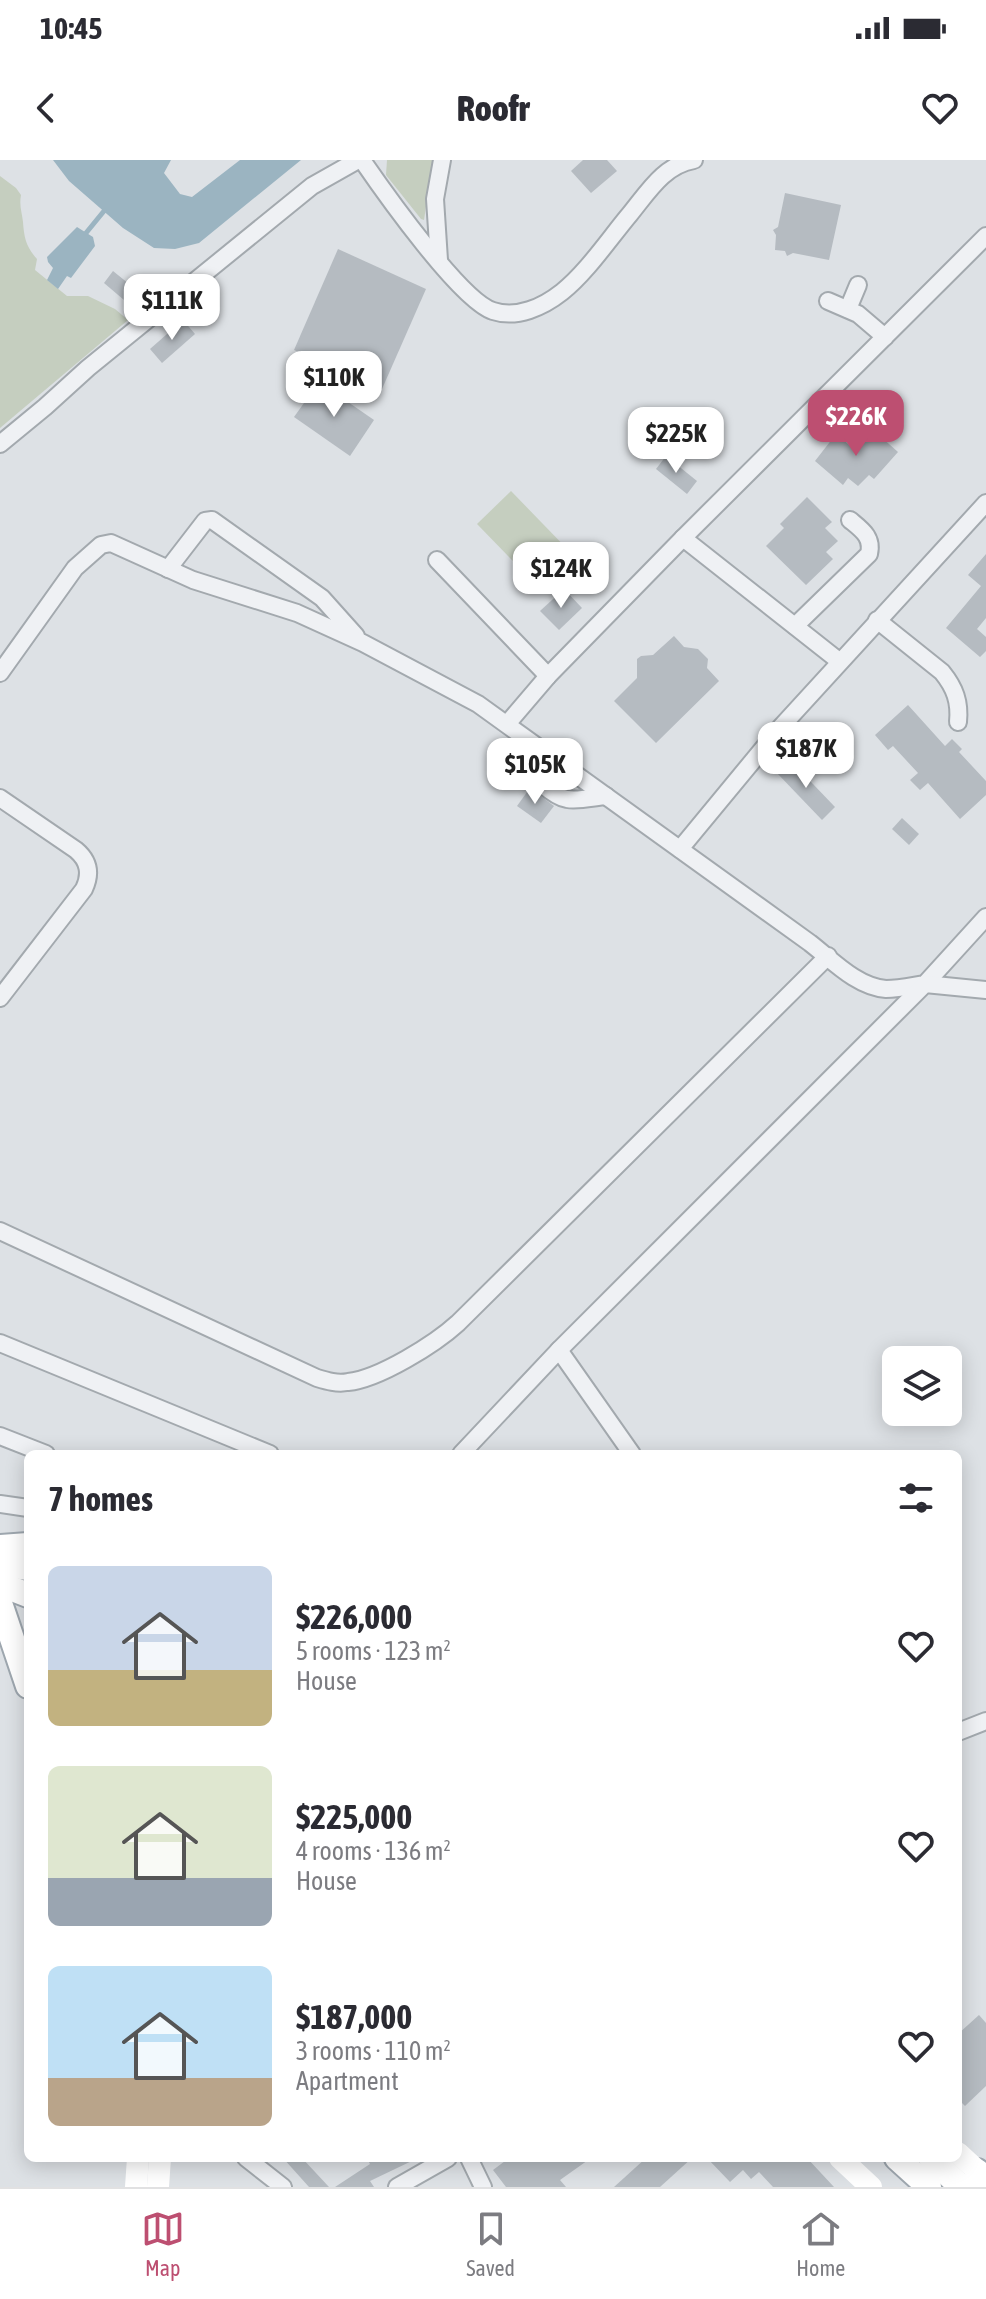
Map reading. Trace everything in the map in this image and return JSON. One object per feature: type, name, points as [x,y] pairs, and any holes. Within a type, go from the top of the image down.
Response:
[{"type":"main road","points":[[0,1547],[24,1545]]},
{"type":"main road","points":[[0,1564],[24,1567]]},
{"type":"main road","points":[[0,1584],[24,1593]]},
{"type":"main road","points":[[0,1603],[24,1674]]},
{"type":"main road","points":[[901,2162],[929,2187]]},
{"type":"main road","points":[[939,2162],[976,2181]]},
{"type":"street","points":[[0,444],[88,368],[312,186],[360,160],[464,291],[484,307],[507,314],[533,309],[563,291],[661,177],[679,164],[694,160]]},
{"type":"street","points":[[439,260],[435,199],[442,160]]},
{"type":"street","points":[[507,724],[548,676],[683,538],[986,236]]},
{"type":"street","points":[[848,309],[858,285]]},
{"type":"street","points":[[828,301],[868,321],[885,337]]},
{"type":"street","points":[[680,849],[839,661],[986,503]]},
{"type":"street","points":[[168,569],[205,521],[212,520],[322,598],[363,643]]},
{"type":"street","points":[[795,626],[869,554],[871,544],[867,535],[850,520]]},
{"type":"street","points":[[683,538],[839,661]]},
{"type":"street","points":[[0,673],[75,568],[101,545],[111,543],[207,585],[297,613],[363,643],[478,704],[858,979],[885,989],[925,984],[986,990]]},
{"type":"street","points":[[437,560],[548,676]]},
{"type":"street","points":[[877,620],[942,672],[958,700],[958,722]]},
{"type":"street","points":[[527,740],[523,763],[532,776],[549,789],[568,799],[606,796]]},
{"type":"street","points":[[0,798],[76,850],[86,861],[88,875],[84,889],[0,998]]},
{"type":"street","points":[[465,1450],[559,1350],[925,984],[986,917]]},
{"type":"street","points":[[0,1231],[317,1378],[338,1383],[359,1380],[411,1356],[447,1332],[828,956]]},
{"type":"street","points":[[0,1343],[260,1450]]},
{"type":"street","points":[[559,1350],[629,1450]]},
{"type":"street","points":[[0,1436],[36,1450]]},
{"type":"street","points":[[0,1504],[24,1507]]},
{"type":"street","points":[[962,1730],[986,1721]]},
{"type":"street","points":[[962,2159],[976,2181]]},
{"type":"street","points":[[136,2187],[138,2162]]},
{"type":"street","points":[[158,2187],[160,2162]]},
{"type":"street","points":[[251,2162],[283,2187]]},
{"type":"street","points":[[397,2187],[441,2162]]},
{"type":"street","points":[[471,2162],[483,2187]]},
{"type":"street","points":[[844,2162],[871,2187]]},
{"type":"green space","points":[[387,160],[433,160],[424,220],[386,175]]},
{"type":"green space","points":[[0,176],[21,195],[25,237],[37,259],[35,270],[67,296],[88,296],[115,309],[128,320],[0,428]]},
{"type":"green space","points":[[511,491],[573,555],[539,588],[477,524]]},
{"type":"water","points":[[53,160],[171,160],[164,173],[180,194],[192,197],[240,160],[301,160],[199,243],[175,249],[154,248],[123,228],[69,181]]},
{"type":"water","points":[[77,227],[93,237],[95,246],[71,278],[67,276],[58,289],[47,280],[53,268],[47,257]]},
{"type":"building","points":[[583,160],[607,160],[617,171],[591,193],[571,171]]},
{"type":"building","points":[[785,193],[841,205],[829,260],[793,253],[787,256],[785,251],[775,250],[776,235],[773,230],[778,227]]},
{"type":"building","points":[[338,249],[426,289],[382,389],[294,350]]},
{"type":"building","points":[[113,271],[134,288],[124,300],[104,283]]},
{"type":"building","points":[[183,320],[195,334],[162,363],[150,349]]},
{"type":"building","points":[[319,382],[374,420],[350,456],[294,417]]},
{"type":"building","points":[[871,428],[898,452],[874,479],[869,475],[858,486],[848,478],[843,485],[815,461],[836,434],[854,449]]},
{"type":"building","points":[[666,456],[697,481],[687,494],[656,469]]},
{"type":"building","points":[[807,497],[832,522],[825,528],[838,541],[826,552],[833,559],[806,585],[766,546],[784,528],[780,524]]},
{"type":"building","points":[[986,554],[986,618],[977,629],[986,637],[986,651],[980,657],[946,628],[981,586],[968,575]]},
{"type":"building","points":[[564,589],[582,608],[559,630],[540,611]]},
{"type":"building","points":[[674,636],[684,647],[698,649],[708,659],[707,668],[719,681],[656,743],[614,701],[637,678],[637,659],[653,655]]},
{"type":"building","points":[[908,705],[945,746],[952,739],[962,749],[959,752],[986,781],[986,795],[960,819],[928,783],[920,790],[910,780],[918,773],[893,746],[888,750],[875,735]]},
{"type":"building","points":[[789,759],[835,807],[822,820],[776,772]]},
{"type":"building","points":[[530,788],[554,806],[541,823],[517,806]]},
{"type":"building","points":[[902,818],[919,834],[909,845],[892,829]]},
{"type":"building","points":[[979,2015],[986,2023],[986,2086],[965,2106],[962,2103],[962,2030]]},
{"type":"building","points":[[287,2162],[306,2162],[329,2187],[309,2187]]},
{"type":"building","points":[[410,2162],[370,2181],[374,2187],[335,2187],[370,2164]]},
{"type":"building","points":[[504,2162],[585,2162],[560,2180],[566,2187],[506,2187],[493,2170]]},
{"type":"building","points":[[642,2162],[688,2162],[660,2187],[614,2187]]},
{"type":"building","points":[[711,2162],[811,2162],[834,2187],[773,2187],[759,2172],[751,2179],[743,2170],[730,2182]]},
{"type":"waterway","points":[[86,233],[104,211]]}]
